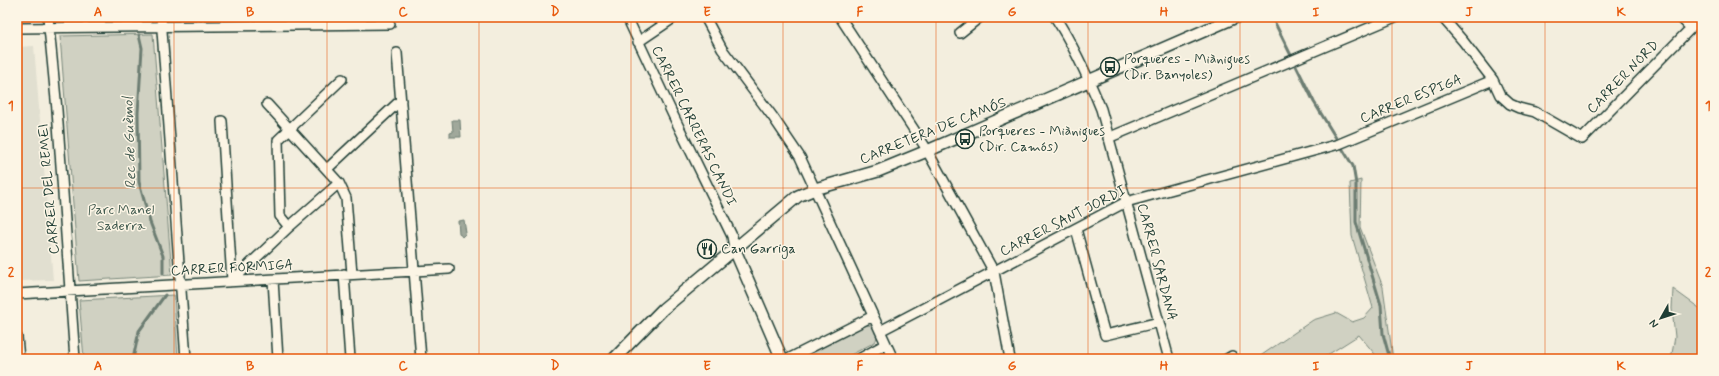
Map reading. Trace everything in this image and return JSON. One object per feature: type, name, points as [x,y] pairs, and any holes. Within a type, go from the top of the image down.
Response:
[{"type":"street","name":"CARRER DEL REMEI","points":[[48,17],[71,291],[75,359]]},
{"type":"street","points":[[161,17],[186,359]]},
{"type":"street","name":"CARRER CARRERAS CANDI","points":[[627,17],[732,236],[734,248]]},
{"type":"street","points":[[638,42],[675,17]]},
{"type":"street","points":[[705,17],[722,49],[774,117],[800,157],[893,359]]},
{"type":"street","points":[[840,17],[927,151],[994,272],[1010,359]]},
{"type":"street","points":[[960,33],[980,17]]},
{"type":"street","name":"CARRER SARDANA","points":[[1055,17],[1072,42],[1090,80],[1101,109],[1169,359]]},
{"type":"street","name":"CARRETERA DE CAMÓS","points":[[614,359],[663,309],[734,248],[798,196],[815,189],[878,171],[927,151],[1236,17]]},
{"type":"street","points":[[1108,138],[1395,17]]},
{"type":"street","points":[[1442,17],[1463,41],[1493,80]]},
{"type":"street","points":[[1680,17],[1691,28]]},
{"type":"street","name":"CARRER NORD","points":[[1493,80],[1500,95],[1510,104],[1535,112],[1582,139],[1691,28],[1699,17]]},
{"type":"street","points":[[17,28],[390,24]]},
{"type":"street","points":[[397,53],[421,359]]},
{"type":"street","points":[[289,227],[280,216],[278,140],[342,79]]},
{"type":"street","name":"CARRER ESPIGA","points":[[1339,144],[1493,80]]},
{"type":"street","points":[[326,169],[401,100]]},
{"type":"street","points":[[268,104],[339,183],[346,198],[350,359]]},
{"type":"street","points":[[222,121],[232,281]]},
{"type":"street","name":"CARRER SANT JORDI","points":[[880,331],[1126,202],[1339,144]]},
{"type":"street","points":[[232,281],[289,227],[339,183]]},
{"type":"street","points":[[1076,229],[1105,335],[1159,322]]},
{"type":"street","points":[[734,248],[782,359]]},
{"type":"street","name":"CARRER FORMIGA","points":[[17,294],[449,269]]},
{"type":"street","points":[[273,280],[278,359]]},
{"type":"street","points":[[788,359],[873,316]]},
{"type":"street","points":[[17,337],[19,359]]},
{"type":"street","points":[[858,359],[886,344]]},
{"type":"shaded area","points":[[34,46],[53,280],[17,281],[17,47]]},
{"type":"shaded area","points":[[452,120],[460,120],[461,137],[450,137],[450,133],[453,132]]},
{"type":"shaded area","points":[[464,220],[466,233],[462,237],[459,233],[458,221]]},
{"type":"green space","points":[[59,17],[152,17],[152,20],[59,20]]},
{"type":"green space","name":"Parc Manel Saderra","points":[[153,34],[172,275],[79,281],[60,36]]},
{"type":"green space","points":[[1361,180],[1360,227],[1383,287],[1393,359],[1379,359],[1359,335],[1321,359],[1256,359],[1313,320],[1336,313],[1352,322],[1364,318],[1373,308],[1352,236],[1350,183]]},
{"type":"green space","points":[[1673,289],[1702,310],[1702,359],[1671,359],[1675,337],[1672,309]]},
{"type":"green space","points":[[174,295],[178,359],[84,359],[79,300]]},
{"type":"green space","points":[[866,325],[870,325],[875,329],[877,336],[875,342],[843,359],[800,359]]},
{"type":"waterway","points":[[1272,17],[1314,102],[1353,166],[1356,184],[1356,222],[1381,305],[1383,334],[1390,359]]},
{"type":"waterway","name":"Rec de Guèmol","points":[[139,35],[142,48],[138,113],[139,182],[150,222],[163,256],[163,273]]},
{"type":"waterway","name":"Rec de Guèmol","points":[[133,359],[139,331],[165,295]]},
{"type":"place","name":"Porqueres - Miànigues (Dir. Banyoles)","points":[[1110,67]]},
{"type":"place","name":"Porqueres - Miànigues (Dir. Camós)","points":[[965,139]]},
{"type":"place","name":"Can Garriga","points":[[707,249]]}]
